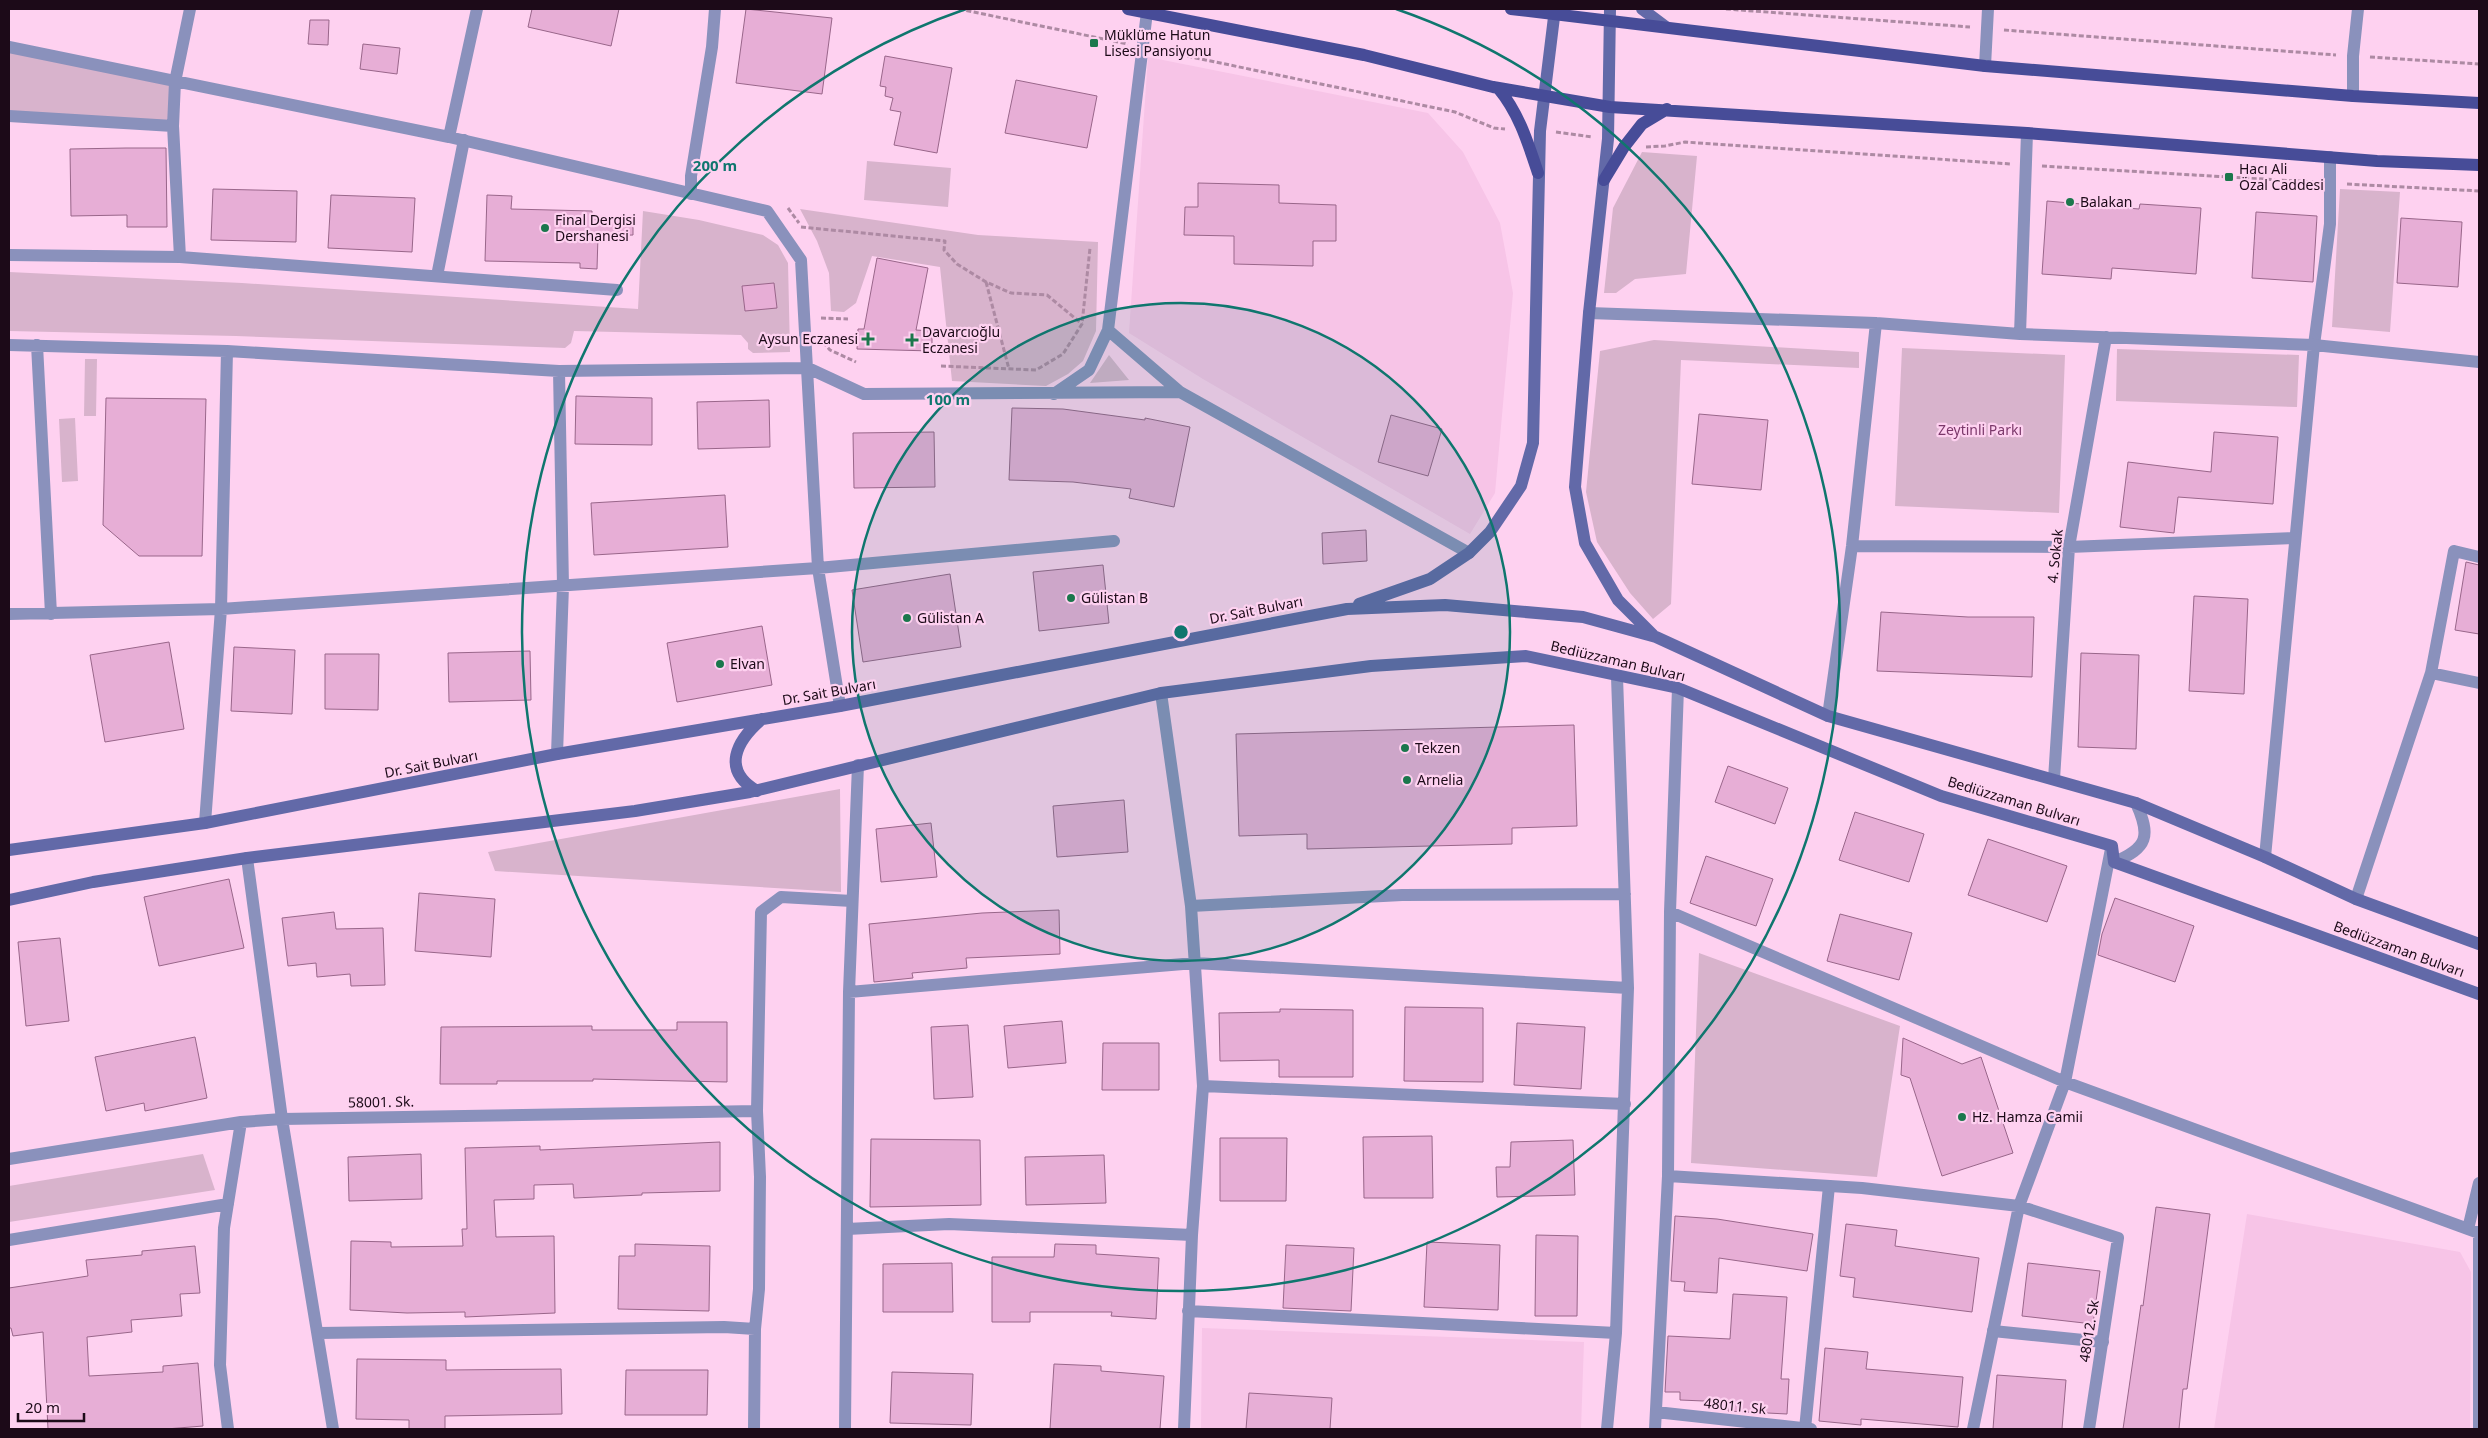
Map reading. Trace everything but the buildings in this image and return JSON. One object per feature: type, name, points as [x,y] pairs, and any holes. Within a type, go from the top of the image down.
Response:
[{"type":"main road","points":[[1128,9],[1364,55],[1498,88],[1610,107],[1667,109],[2027,133],[2330,157],[2479,165]]},
{"type":"main road","points":[[1511,9],[1555,11],[1611,22],[1984,66],[2353,96],[2479,103]]},
{"type":"main road","points":[[1610,9],[1610,107],[1589,313],[1575,487],[1585,543],[1618,600],[1656,637]]},
{"type":"main road","points":[[1642,9],[1666,27]]},
{"type":"main road","points":[[1347,608],[1430,578],[1469,553],[1490,532],[1521,486],[1532,443],[1538,173],[1544,97],[1555,11]]},
{"type":"main road","points":[[1498,88],[1510,103],[1524,130],[1538,173]]},
{"type":"main road","points":[[1604,180],[1624,147],[1642,124],[1667,109]]},
{"type":"main road","name":"Dr. Sait Bulvarı","points":[[9,850],[205,823],[558,754],[840,706],[1347,608],[1445,605],[1583,617],[1656,637]]},
{"type":"main road","name":"Bediüzzaman Bulvarı","points":[[1656,637],[1828,716],[2136,803],[2265,857],[2356,899],[2479,944]]},
{"type":"main road","name":"Bediüzzaman Bulvarı","points":[[1161,693],[1371,666],[1526,656],[1617,677],[1678,688],[1941,796],[2112,846]]},
{"type":"main road","points":[[9,900],[93,882],[247,858],[635,811],[757,791],[1161,693]]},
{"type":"main road","points":[[757,791],[745,784],[739,775],[737,752],[745,734],[762,719]]},
{"type":"main road","points":[[2112,846],[2114,862]]},
{"type":"main road","name":"Bediüzzaman Bulvarı","points":[[2114,862],[2479,994]]},
{"type":"street","points":[[180,257],[173,126],[175,82],[190,9]]},
{"type":"street","points":[[449,137],[477,9]]},
{"type":"street","points":[[690,194],[691,176],[712,47],[715,9]]},
{"type":"street","points":[[1984,66],[1988,9]]},
{"type":"street","points":[[2353,96],[2353,56],[2358,9]]},
{"type":"street","points":[[1054,394],[1089,370],[1108,330],[1147,12]]},
{"type":"street","points":[[9,47],[464,140],[767,211],[801,260],[818,568],[840,706]]},
{"type":"street","points":[[9,116],[173,126]]},
{"type":"street","points":[[2020,334],[2027,133]]},
{"type":"street","points":[[437,276],[464,140]]},
{"type":"street","points":[[2265,857],[2294,538],[2314,345],[2330,224],[2330,157]]},
{"type":"street","points":[[9,255],[180,257],[616,290]]},
{"type":"street","points":[[1589,313],[1876,323],[2020,334],[2314,345],[2479,362]]},
{"type":"street","points":[[1828,716],[1852,546],[1876,323]]},
{"type":"street","points":[[1108,330],[1180,392],[1469,553]]},
{"type":"street","name":"4. Sokak","points":[[2054,779],[2069,547],[2106,338]]},
{"type":"street","points":[[9,345],[227,351],[559,371],[808,368],[864,394],[1180,392]]},
{"type":"street","points":[[37,345],[51,614]]},
{"type":"street","points":[[205,823],[221,609],[227,351]]},
{"type":"street","points":[[558,754],[563,586],[559,371]]},
{"type":"street","points":[[1852,546],[2069,547],[2294,538]]},
{"type":"street","points":[[9,614],[221,609],[818,568],[1114,541]]},
{"type":"street","points":[[2356,899],[2431,673],[2454,551],[2479,557]]},
{"type":"street","points":[[2431,673],[2479,683]]},
{"type":"street","points":[[1607,1429],[1616,1333],[1628,988],[1617,677]]},
{"type":"street","points":[[1655,1429],[1668,1176],[1670,912],[1678,688]]},
{"type":"street","points":[[1161,693],[1191,906],[1203,1086],[1192,1235],[1184,1429]]},
{"type":"street","points":[[845,1429],[849,992],[858,765]]},
{"type":"street","points":[[2114,862],[2131,855],[2142,845],[2146,833],[2143,818],[2136,803]]},
{"type":"street","points":[[1973,1429],[2019,1206],[2065,1082],[2112,846]]},
{"type":"street","points":[[247,858],[282,1118],[319,1333],[333,1429]]},
{"type":"street","points":[[1191,906],[1402,895],[1625,894]]},
{"type":"street","points":[[754,1429],[754,1329],[760,1279],[760,1177],[757,1111],[761,912],[781,897],[852,901]]},
{"type":"street","points":[[1670,912],[2065,1082],[2476,1232]]},
{"type":"street","points":[[849,992],[1195,962],[1628,988]]},
{"type":"street","points":[[1203,1086],[1625,1104]]},
{"type":"street","name":"58001. Sk.","points":[[9,1159],[241,1122],[282,1118],[757,1111]]},
{"type":"street","points":[[228,1429],[220,1365],[224,1228],[241,1122]]},
{"type":"street","points":[[1668,1176],[1830,1186],[2019,1206]]},
{"type":"street","points":[[2479,1182],[2476,1232],[2479,1429]]},
{"type":"street","points":[[1805,1429],[1830,1186]]},
{"type":"street","points":[[9,1240],[228,1204]]},
{"type":"street","name":"48012. Sk","points":[[2019,1206],[2118,1238],[2089,1429]]},
{"type":"street","points":[[847,1229],[949,1224],[1192,1235]]},
{"type":"street","points":[[1188,1312],[1616,1333]]},
{"type":"street","points":[[319,1333],[724,1327],[754,1329]]},
{"type":"street","points":[[1993,1331],[2102,1342]]},
{"type":"street","name":"48011. Sk","points":[[1656,1412],[1786,1428],[1811,1429]]},
{"type":"path","points":[[1726,9],[2479,64]]},
{"type":"path","points":[[801,227],[945,241],[944,250],[957,264],[986,282],[1011,293],[1047,295],[1082,324]]},
{"type":"path","points":[[940,366],[1036,370],[1063,354],[1082,324],[1090,248]]},
{"type":"path","points":[[986,282],[1009,369]]},
{"type":"path","points":[[819,324],[820,318]]},
{"type":"path","points":[[820,336],[830,350],[856,362]]},
{"type":"shaded area","points":[[1148,57],[1428,113],[1463,152],[1500,223],[1513,293],[1495,493],[1470,534],[1203,379],[1129,333]]},
{"type":"shaded area","points":[[2247,1214],[2460,1252],[2471,1272],[2470,1429],[2214,1429]]},
{"type":"shaded area","points":[[1202,1328],[1584,1342],[1581,1429],[1201,1429]]},
{"type":"green space","points":[[9,47],[175,82],[173,126],[9,116]]},
{"type":"green space","points":[[1642,152],[1697,156],[1686,274],[1635,279],[1616,293],[1604,293],[1613,208]]},
{"type":"green space","points":[[867,161],[951,168],[948,207],[864,200]]},
{"type":"green space","points":[[2340,189],[2400,192],[2390,332],[2332,327]]},
{"type":"green space","points":[[800,209],[978,235],[1098,242],[1096,331],[1083,361],[1068,374],[1046,386],[952,381],[940,267],[872,256],[856,303],[844,312],[831,311],[829,273],[817,241]]},
{"type":"green space","points":[[643,211],[699,220],[763,235],[778,245],[788,263],[790,352],[753,353],[748,349],[748,343],[741,335],[574,331],[571,343],[565,348],[236,336],[9,331],[9,272],[242,283],[638,309]]},
{"type":"green space","points":[[1654,340],[1859,352],[1859,368],[1681,360],[1671,604],[1653,619],[1630,593],[1597,542],[1586,492],[1600,351]]},
{"type":"green space","name":"Zeytinli Parkı","points":[[1902,348],[2065,355],[2059,513],[1895,506]]},
{"type":"green space","points":[[2117,349],[2299,355],[2297,407],[2116,401]]},
{"type":"green space","points":[[1109,355],[1129,380],[1090,383]]},
{"type":"green space","points":[[85,359],[97,359],[96,416],[84,416]]},
{"type":"green space","points":[[75,418],[78,481],[62,482],[59,419]]},
{"type":"green space","points":[[840,789],[841,892],[495,871],[488,852]]},
{"type":"green space","points":[[1699,953],[1900,1026],[1877,1177],[1691,1163]]},
{"type":"green space","points":[[203,1154],[215,1190],[9,1222],[9,1186]]},
{"type":"place","name":"Müklüme Hatun Lisesi Pansiyonu","points":[[1094,43]]},
{"type":"place","name":"Hacı Ali Özal Caddesi","points":[[2229,177]]},
{"type":"place","name":"Balakan","points":[[2070,202]]},
{"type":"place","name":"Final Dergisi Dershanesi","points":[[545,228]]},
{"type":"place","name":"Aysun Eczanesi","points":[[868,339]]},
{"type":"place","name":"Davarcıoğlu Eczanesi","points":[[912,340]]},
{"type":"place","name":"Gülistan B","points":[[1071,598]]},
{"type":"place","name":"Gülistan A","points":[[907,618]]},
{"type":"place","name":"Elvan","points":[[720,664]]},
{"type":"place","name":"Tekzen","points":[[1405,748]]},
{"type":"place","name":"Arnelia","points":[[1407,780]]},
{"type":"place","name":"Hz. Hamza Camii","points":[[1962,1117]]}]
